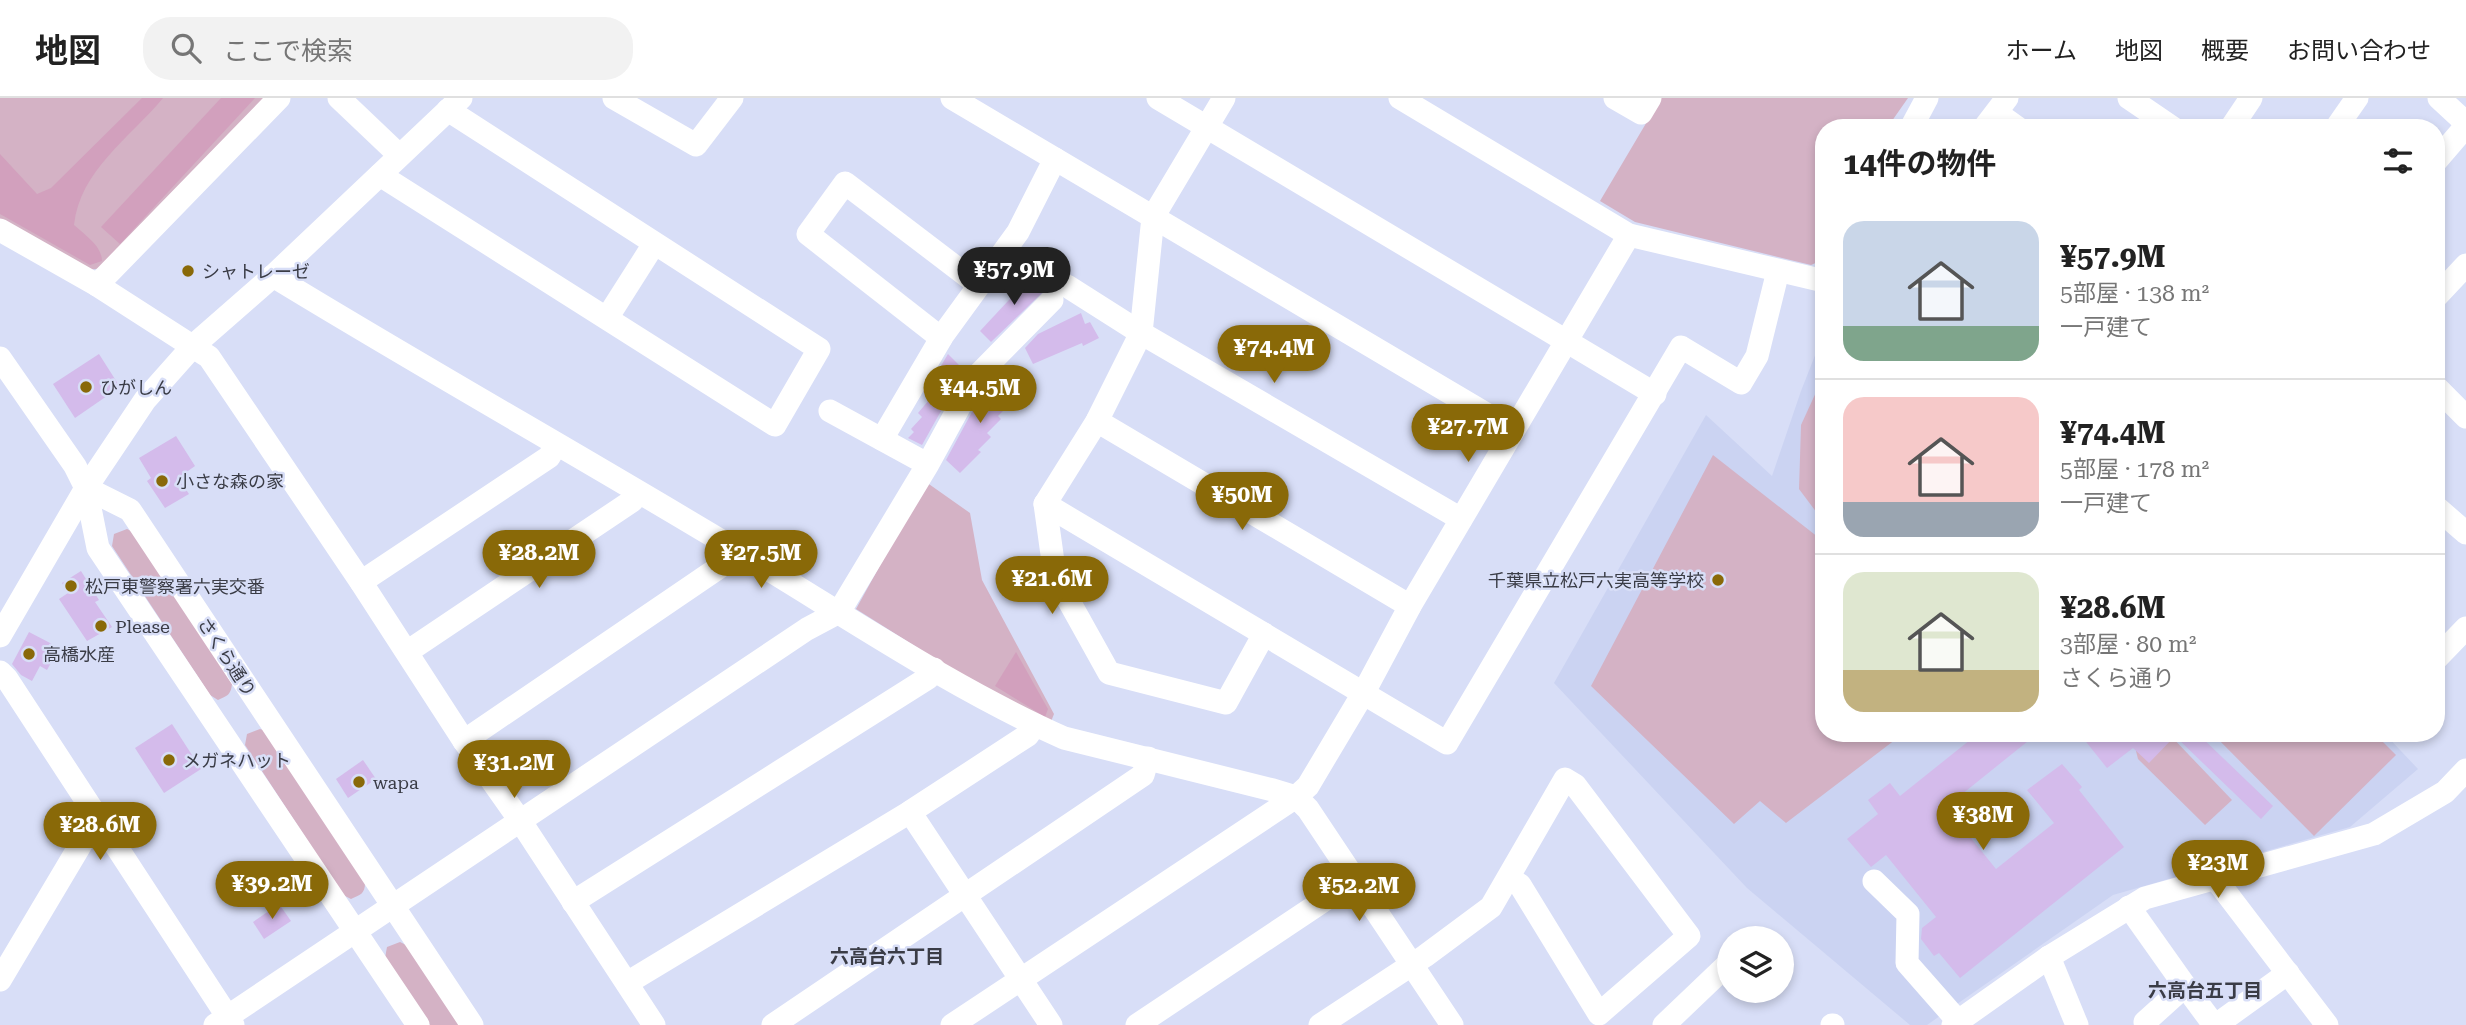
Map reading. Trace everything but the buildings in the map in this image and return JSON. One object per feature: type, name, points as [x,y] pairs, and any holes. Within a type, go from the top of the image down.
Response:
[{"type":"street","points":[[97,285],[279,98]]},
{"type":"street","points":[[614,98],[696,145],[732,98]]},
{"type":"street","points":[[952,98],[1513,430]]},
{"type":"street","points":[[1158,98],[1655,394]]},
{"type":"street","points":[[1224,98],[1153,217],[1141,333],[1097,421],[1045,504],[1055,576],[1109,673],[1226,703],[1264,634]]},
{"type":"street","points":[[1400,98],[1629,235],[1815,279]]},
{"type":"street","points":[[1615,98],[1641,113],[1650,98]]},
{"type":"street","points":[[1916,119],[1927,98]]},
{"type":"street","points":[[2129,98],[2160,119]]},
{"type":"street","points":[[2237,119],[2251,98]]},
{"type":"street","points":[[2342,119],[2357,98]]},
{"type":"street","points":[[2439,98],[2464,117],[2445,147]]},
{"type":"street","points":[[352,102],[399,155]]},
{"type":"street","points":[[0,636],[86,488],[145,400],[193,346],[273,276],[399,155],[455,104],[654,244],[819,349],[775,425],[380,174]]},
{"type":"street","points":[[882,439],[941,338],[1018,232],[1055,159]]},
{"type":"street","points":[[941,338],[808,234],[845,183],[979,285]]},
{"type":"street","points":[[0,230],[97,285],[209,357],[362,582],[464,741],[521,822],[654,1025]]},
{"type":"street","points":[[952,1025],[1296,797],[1308,786],[1364,692],[1410,606],[1629,235]]},
{"type":"street","points":[[607,318],[654,244]]},
{"type":"street","points":[[1045,504],[1447,743],[1681,347],[1741,383],[1757,356],[1777,271]]},
{"type":"street","points":[[2445,289],[2464,272]]},
{"type":"street","points":[[273,276],[934,669],[1035,725],[1064,738],[1296,797],[1308,809],[1452,1025]]},
{"type":"street","points":[[0,673],[7,679],[97,817],[225,1022],[355,930],[521,822],[807,629],[839,612],[975,378],[1059,293],[1141,333],[1461,519]]},
{"type":"street","points":[[4,364],[75,466],[86,488],[98,548],[418,1025]]},
{"type":"street","points":[[2445,396],[2466,416]]},
{"type":"street","points":[[830,411],[927,464]]},
{"type":"street","points":[[1097,421],[1410,606]]},
{"type":"street","points":[[362,582],[549,457],[555,445]]},
{"type":"street","name":"さくら通り","points":[[86,488],[130,510],[472,1025]]},
{"type":"street","points":[[407,652],[632,501],[639,493]]},
{"type":"street","points":[[2445,516],[2466,533]]},
{"type":"street","points":[[464,741],[730,560],[737,550]]},
{"type":"street","points":[[573,902],[928,678],[934,669]]},
{"type":"street","points":[[627,984],[910,812],[1028,735],[1035,725]]},
{"type":"street","points":[[773,1025],[1143,775],[1148,758]]},
{"type":"street","points":[[1320,1025],[1413,964],[1491,907],[1565,779],[1575,785],[1689,936],[1599,1014],[1520,885],[1509,878]]},
{"type":"street","points":[[1874,881],[1908,914],[1907,962],[1956,1023],[2049,957],[2145,898],[2374,834],[2461,785]]},
{"type":"street","points":[[910,812],[1051,1025]]},
{"type":"street","points":[[0,980],[97,817]]},
{"type":"street","points":[[2216,878],[2328,1025]]},
{"type":"street","points":[[1137,1025],[1356,880]]},
{"type":"street","points":[[2129,907],[2215,1025],[2288,973]]},
{"type":"street","points":[[2049,957],[2071,1023]]},
{"type":"street","points":[[1664,1025],[1717,974]]},
{"type":"street","points":[[2147,1025],[2145,1022],[2185,986]]},
{"type":"shaded area","points":[[0,98],[265,98],[103,268],[88,270],[0,220]]},
{"type":"shaded area","points":[[142,98],[163,98],[96,171],[78,205],[74,225],[96,246],[102,261],[90,265],[0,214],[0,154],[37,194],[51,188]]},
{"type":"shaded area","points":[[221,98],[255,98],[120,244],[101,227]]},
{"type":"shaded area","points":[[1661,98],[1908,98],[1893,119],[1815,119],[1815,263],[1811,265],[1635,222],[1600,201]]},
{"type":"shaded area","name":"千葉県立松戸六実高等学校","points":[[1815,355],[1815,742],[2392,742],[2418,769],[2350,827],[2113,895],[1927,1025],[1910,1025],[1747,888],[1554,683],[1706,415],[1772,476]]},
{"type":"shaded area","points":[[1815,394],[1815,510],[1799,489],[1801,425]]},
{"type":"shaded area","points":[[1713,455],[1815,535],[1815,742],[1892,742],[1786,823],[1760,801],[1734,824],[1591,686]]},
{"type":"shaded area","points":[[926,482],[970,513],[982,580],[1054,714],[1050,724],[937,660],[856,609]]},
{"type":"shaded area","points":[[127,529],[140,541],[232,684],[230,693],[226,696],[218,700],[210,695],[112,546],[114,534]]},
{"type":"shaded area","points":[[1016,652],[1048,709],[1045,717],[995,686]]},
{"type":"shaded area","points":[[260,729],[266,731],[365,883],[363,892],[359,895],[351,899],[343,895],[245,745],[247,734]]},
{"type":"shaded area","points":[[2147,742],[2177,742],[2232,800],[2205,825],[2138,759],[2136,751]]},
{"type":"shaded area","points":[[2221,742],[2383,742],[2396,755],[2314,836]]},
{"type":"shaded area","points":[[400,942],[406,945],[459,1025],[430,1025],[385,958],[387,947]]},
{"type":"place","name":"シャトレーゼ","points":[[188,271]]},
{"type":"place","name":"ひがしん","points":[[86,387]]},
{"type":"place","name":"小さな森の家","points":[[162,481]]},
{"type":"place","name":"千葉県立松戸六実高等学校","points":[[1718,580]]},
{"type":"place","name":"松戸東警察署六実交番","points":[[71,586]]},
{"type":"place","name":"Please","points":[[101,626]]},
{"type":"place","name":"高橋水産","points":[[29,654]]},
{"type":"place","name":"メガネハット","points":[[169,760]]},
{"type":"place","name":"wapa","points":[[359,782]]},
{"type":"district","name":"六高台六丁目","points":[[887,956]]},
{"type":"district","name":"六高台五丁目","points":[[2205,990]]}]
